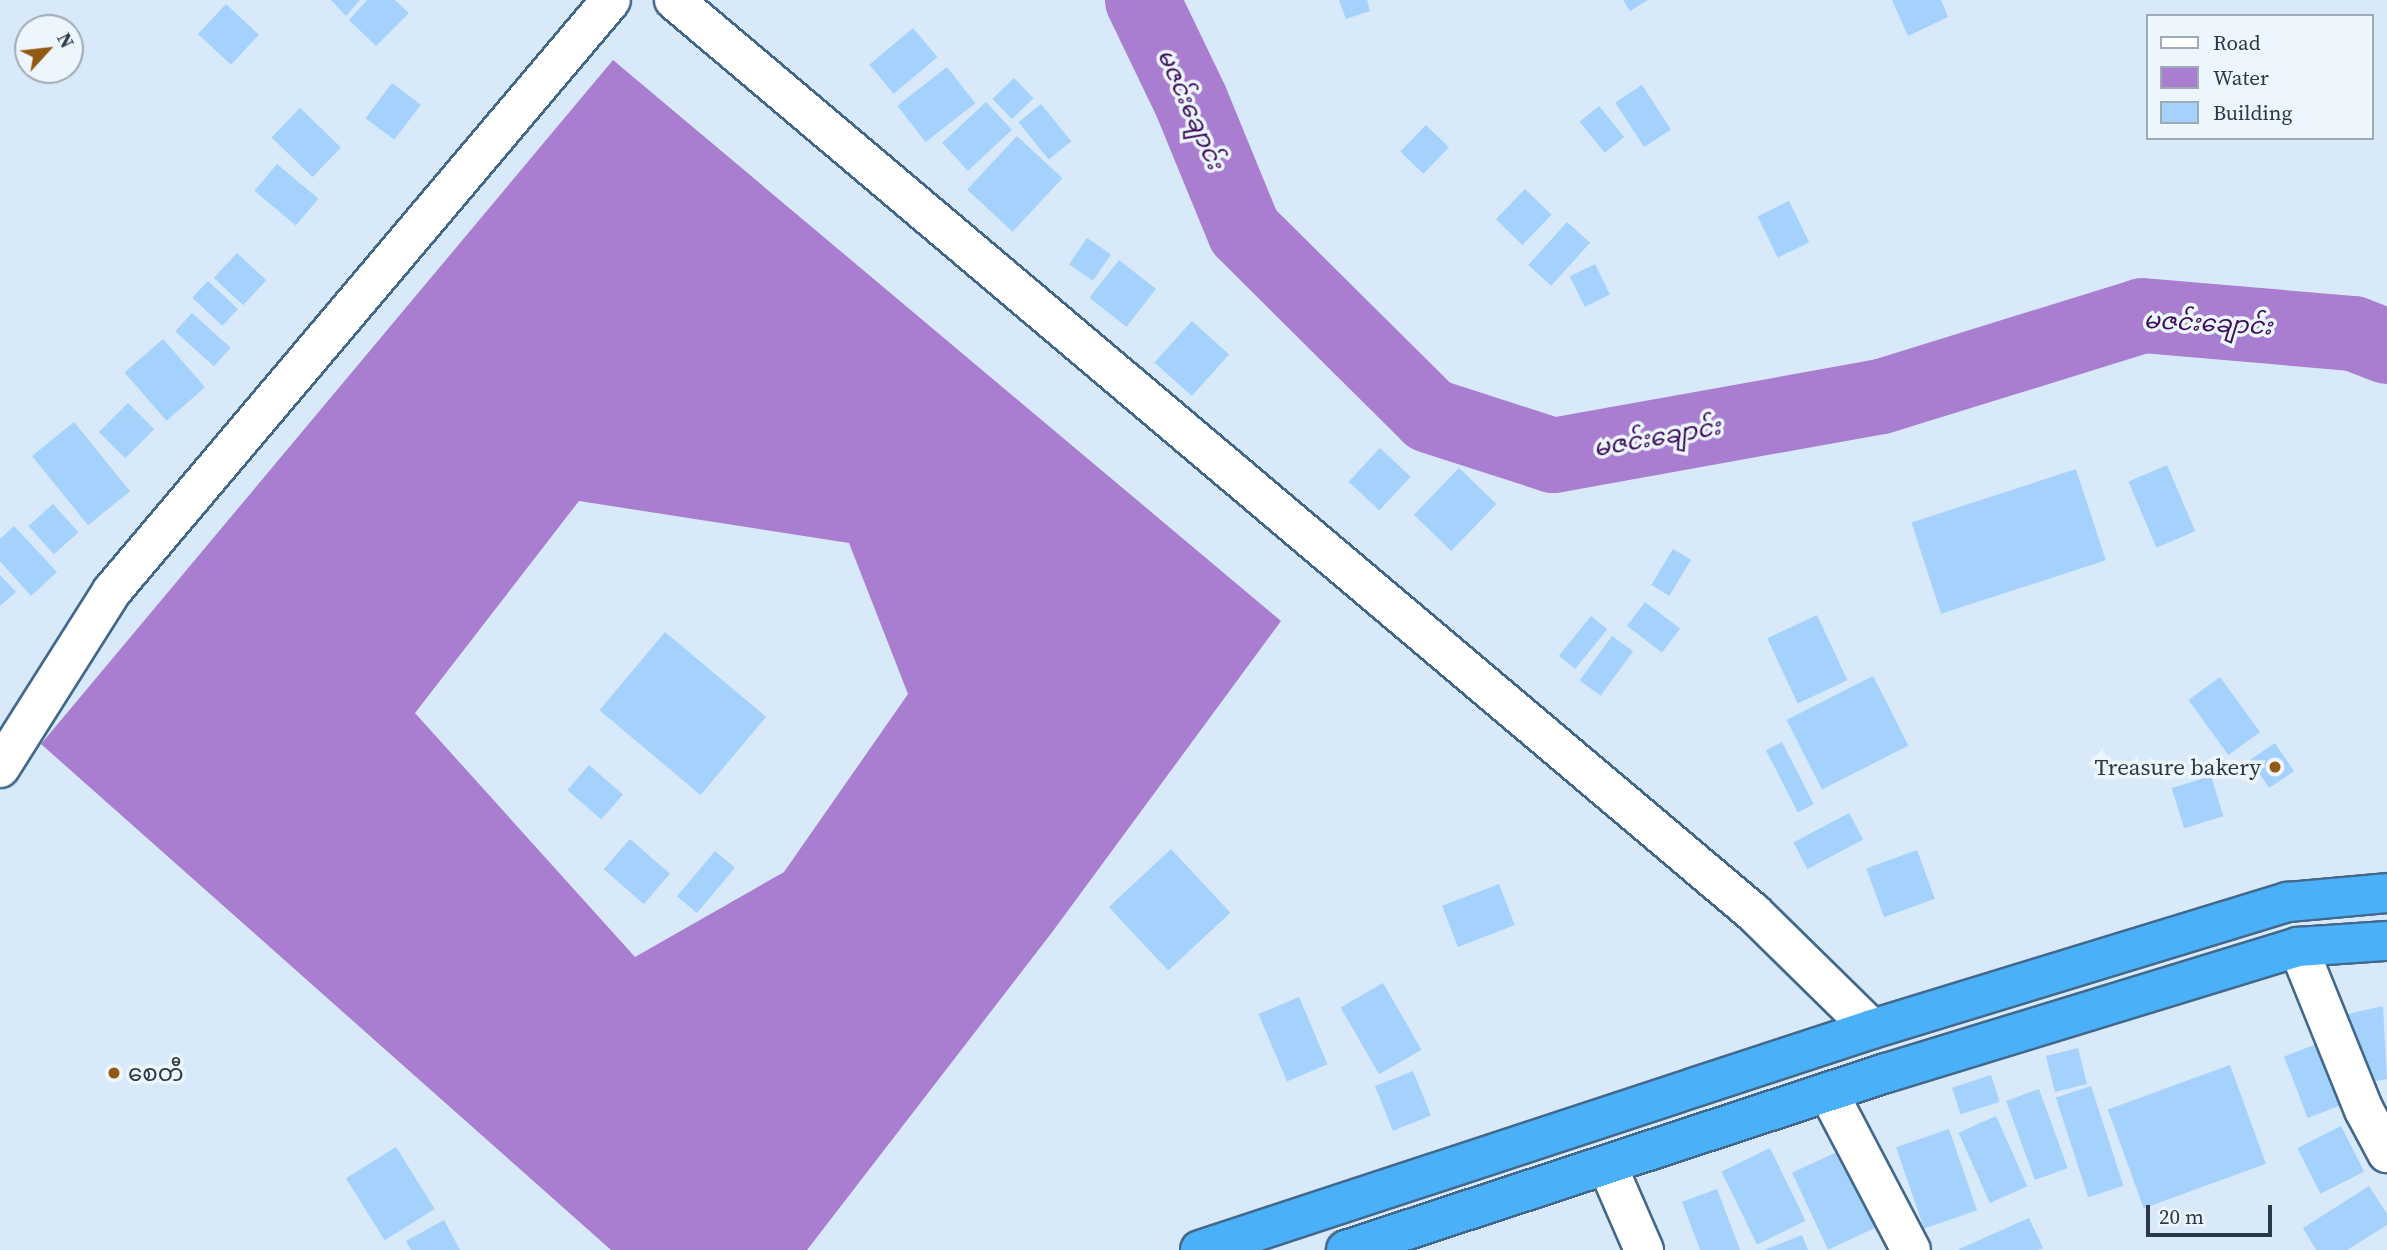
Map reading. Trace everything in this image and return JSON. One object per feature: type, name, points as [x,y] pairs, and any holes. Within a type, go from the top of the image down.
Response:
[{"type":"highway","points":[[1200,1250],[1872,1030],[2288,902],[2387,893]]},
{"type":"highway","points":[[1346,1250],[1829,1094],[2298,947],[2387,941]]},
{"type":"street","points":[[0,768],[112,591],[611,0]]},
{"type":"street","points":[[674,0],[1754,913],[1872,1030]]},
{"type":"street","points":[[2298,947],[2364,1110],[2387,1153]]},
{"type":"street","points":[[1829,1094],[1911,1250]]},
{"type":"street","points":[[1606,1165],[1644,1250]]},
{"type":"water","points":[[613,60],[1281,621],[1053,931],[807,1250],[611,1250],[41,744]],"holes":[[[579,501],[849,543],[908,694],[784,872],[635,957],[415,713]]]},
{"type":"building","points":[[331,0],[360,0],[346,16]]},
{"type":"building","points":[[367,0],[395,0],[409,13],[376,46],[349,20]]},
{"type":"building","points":[[1339,0],[1367,0],[1370,11],[1346,19]]},
{"type":"building","points":[[1623,0],[1648,0],[1630,11]]},
{"type":"building","points":[[1892,0],[1941,0],[1948,17],[1908,36]]},
{"type":"building","points":[[226,4],[259,35],[231,65],[198,34]]},
{"type":"building","points":[[913,28],[937,57],[894,94],[869,65]]},
{"type":"building","points":[[947,67],[975,103],[926,142],[897,106]]},
{"type":"building","points":[[1014,78],[1033,98],[1012,119],[992,99]]},
{"type":"building","points":[[392,83],[421,105],[394,140],[366,118]]},
{"type":"building","points":[[1642,85],[1671,129],[1644,147],[1615,102]]},
{"type":"building","points":[[986,102],[1012,130],[968,171],[942,143]]},
{"type":"building","points":[[1041,104],[1071,141],[1049,160],[1018,122]]},
{"type":"building","points":[[1599,106],[1624,137],[1605,153],[1580,122]]},
{"type":"building","points":[[300,108],[341,148],[313,177],[272,137]]},
{"type":"building","points":[[1426,125],[1449,147],[1423,174],[1400,152]]},
{"type":"building","points":[[1017,136],[1062,178],[1013,232],[967,189]]},
{"type":"building","points":[[277,164],[318,199],[296,226],[255,191]]},
{"type":"building","points":[[1525,189],[1552,215],[1522,245],[1496,219]]},
{"type":"building","points":[[1789,201],[1809,242],[1778,258],[1758,216]]},
{"type":"building","points":[[1567,222],[1590,243],[1551,286],[1528,265]]},
{"type":"building","points":[[1087,238],[1111,254],[1093,281],[1069,265]]},
{"type":"building","points":[[237,253],[266,280],[243,305],[214,278]]},
{"type":"building","points":[[1119,260],[1156,289],[1126,327],[1089,298]]},
{"type":"building","points":[[1595,264],[1610,295],[1585,307],[1570,276]]},
{"type":"building","points":[[208,281],[238,309],[222,326],[192,298]]},
{"type":"building","points":[[192,313],[231,348],[214,366],[175,332]]},
{"type":"building","points":[[1192,321],[1229,354],[1192,396],[1155,363]]},
{"type":"building","points":[[163,339],[205,387],[166,421],[125,372]]},
{"type":"building","points":[[128,403],[154,429],[125,458],[99,432]]},
{"type":"building","points":[[74,422],[130,491],[88,525],[32,456]]},
{"type":"building","points":[[1380,448],[1411,477],[1379,510],[1349,482]]},
{"type":"building","points":[[2167,465],[2195,531],[2156,548],[2128,481]]},
{"type":"building","points":[[1459,468],[1496,504],[1451,551],[1414,515]]},
{"type":"building","points":[[2076,469],[2106,560],[1941,614],[1911,522]]},
{"type":"building","points":[[53,504],[78,532],[54,554],[28,526]]},
{"type":"building","points":[[14,526],[57,572],[31,596],[0,561],[0,539]]},
{"type":"building","points":[[1673,549],[1691,560],[1669,596],[1651,585]]},
{"type":"building","points":[[0,575],[16,592],[0,606]]},
{"type":"building","points":[[1645,602],[1680,628],[1662,652],[1627,626]]},
{"type":"building","points":[[1817,615],[1847,680],[1798,703],[1767,638]]},
{"type":"building","points":[[1591,616],[1607,629],[1575,669],[1559,656]]},
{"type":"building","points":[[665,632],[766,717],[701,795],[599,710]]},
{"type":"building","points":[[1612,636],[1633,651],[1601,696],[1580,680]]},
{"type":"building","points":[[1873,676],[1908,745],[1822,790],[1787,720]]},
{"type":"building","points":[[2220,677],[2260,732],[2228,755],[2188,700]]},
{"type":"building","points":[[1782,742],[1814,804],[1798,813],[1766,750]]},
{"type":"building","points":[[2275,743],[2294,771],[2269,788],[2250,760]]},
{"type":"building","points":[[589,765],[623,795],[601,819],[567,790]]},
{"type":"building","points":[[2211,776],[2223,816],[2184,828],[2172,788]]},
{"type":"building","points":[[1849,813],[1863,839],[1807,869],[1793,843]]},
{"type":"building","points":[[630,839],[670,874],[644,904],[604,869]]},
{"type":"building","points":[[1171,849],[1230,913],[1168,971],[1109,907]]},
{"type":"building","points":[[1917,850],[1935,899],[1884,917],[1866,868]]},
{"type":"building","points":[[715,851],[735,868],[697,913],[677,896]]},
{"type":"building","points":[[1499,884],[1515,925],[1458,947],[1442,906]]},
{"type":"building","points":[[1383,983],[1422,1050],[1379,1074],[1341,1008]]},
{"type":"building","points":[[1299,997],[1328,1064],[1287,1081],[1258,1014]]},
{"type":"building","points":[[2383,1006],[2387,1079],[2364,1083],[2348,1014]]},
{"type":"building","points":[[2327,1040],[2351,1102],[2308,1118],[2284,1056]]},
{"type":"building","points":[[2078,1048],[2087,1084],[2055,1092],[2046,1056]]},
{"type":"building","points":[[2230,1065],[2266,1164],[2144,1208],[2108,1109]]},
{"type":"building","points":[[1413,1071],[1431,1116],[1393,1131],[1375,1086]]},
{"type":"building","points":[[1991,1075],[2000,1102],[1961,1114],[1952,1088]]},
{"type":"building","points":[[2091,1086],[2123,1186],[2088,1197],[2056,1097]]},
{"type":"building","points":[[2039,1089],[2068,1168],[2035,1180],[2006,1101]]},
{"type":"building","points":[[1996,1116],[2027,1186],[1990,1203],[1959,1133]]},
{"type":"building","points":[[2341,1126],[2364,1171],[2320,1194],[2297,1148]]},
{"type":"building","points":[[1949,1129],[1977,1210],[1924,1229],[1896,1147]]},
{"type":"building","points":[[396,1147],[435,1209],[385,1240],[346,1178]]},
{"type":"building","points":[[1770,1148],[1806,1221],[1757,1244],[1721,1172]]},
{"type":"building","points":[[1841,1150],[1877,1227],[1828,1250],[1792,1173]]},
{"type":"building","points":[[2369,1186],[2387,1214],[2387,1225],[2347,1250],[2316,1250],[2303,1228]]},
{"type":"building","points":[[1717,1189],[1740,1250],[1700,1250],[1682,1202]]},
{"type":"building","points":[[2029,1218],[2043,1248],[1957,1250]]},
{"type":"building","points":[[444,1220],[460,1250],[411,1250],[406,1241]]},
{"type":"building","points":[[1802,1235],[1808,1250],[1764,1250]]},
{"type":"waterway","name":"မဇင်းချောင်း","points":[[1142,0],[1191,102],[1244,231],[1429,415],[1553,455],[1881,396],[2142,315],[2353,333],[2387,346]]},
{"type":"place","name":"Treasure bakery","points":[[2275,767]]},
{"type":"place","name":"စေတီ","points":[[114,1073]]}]
